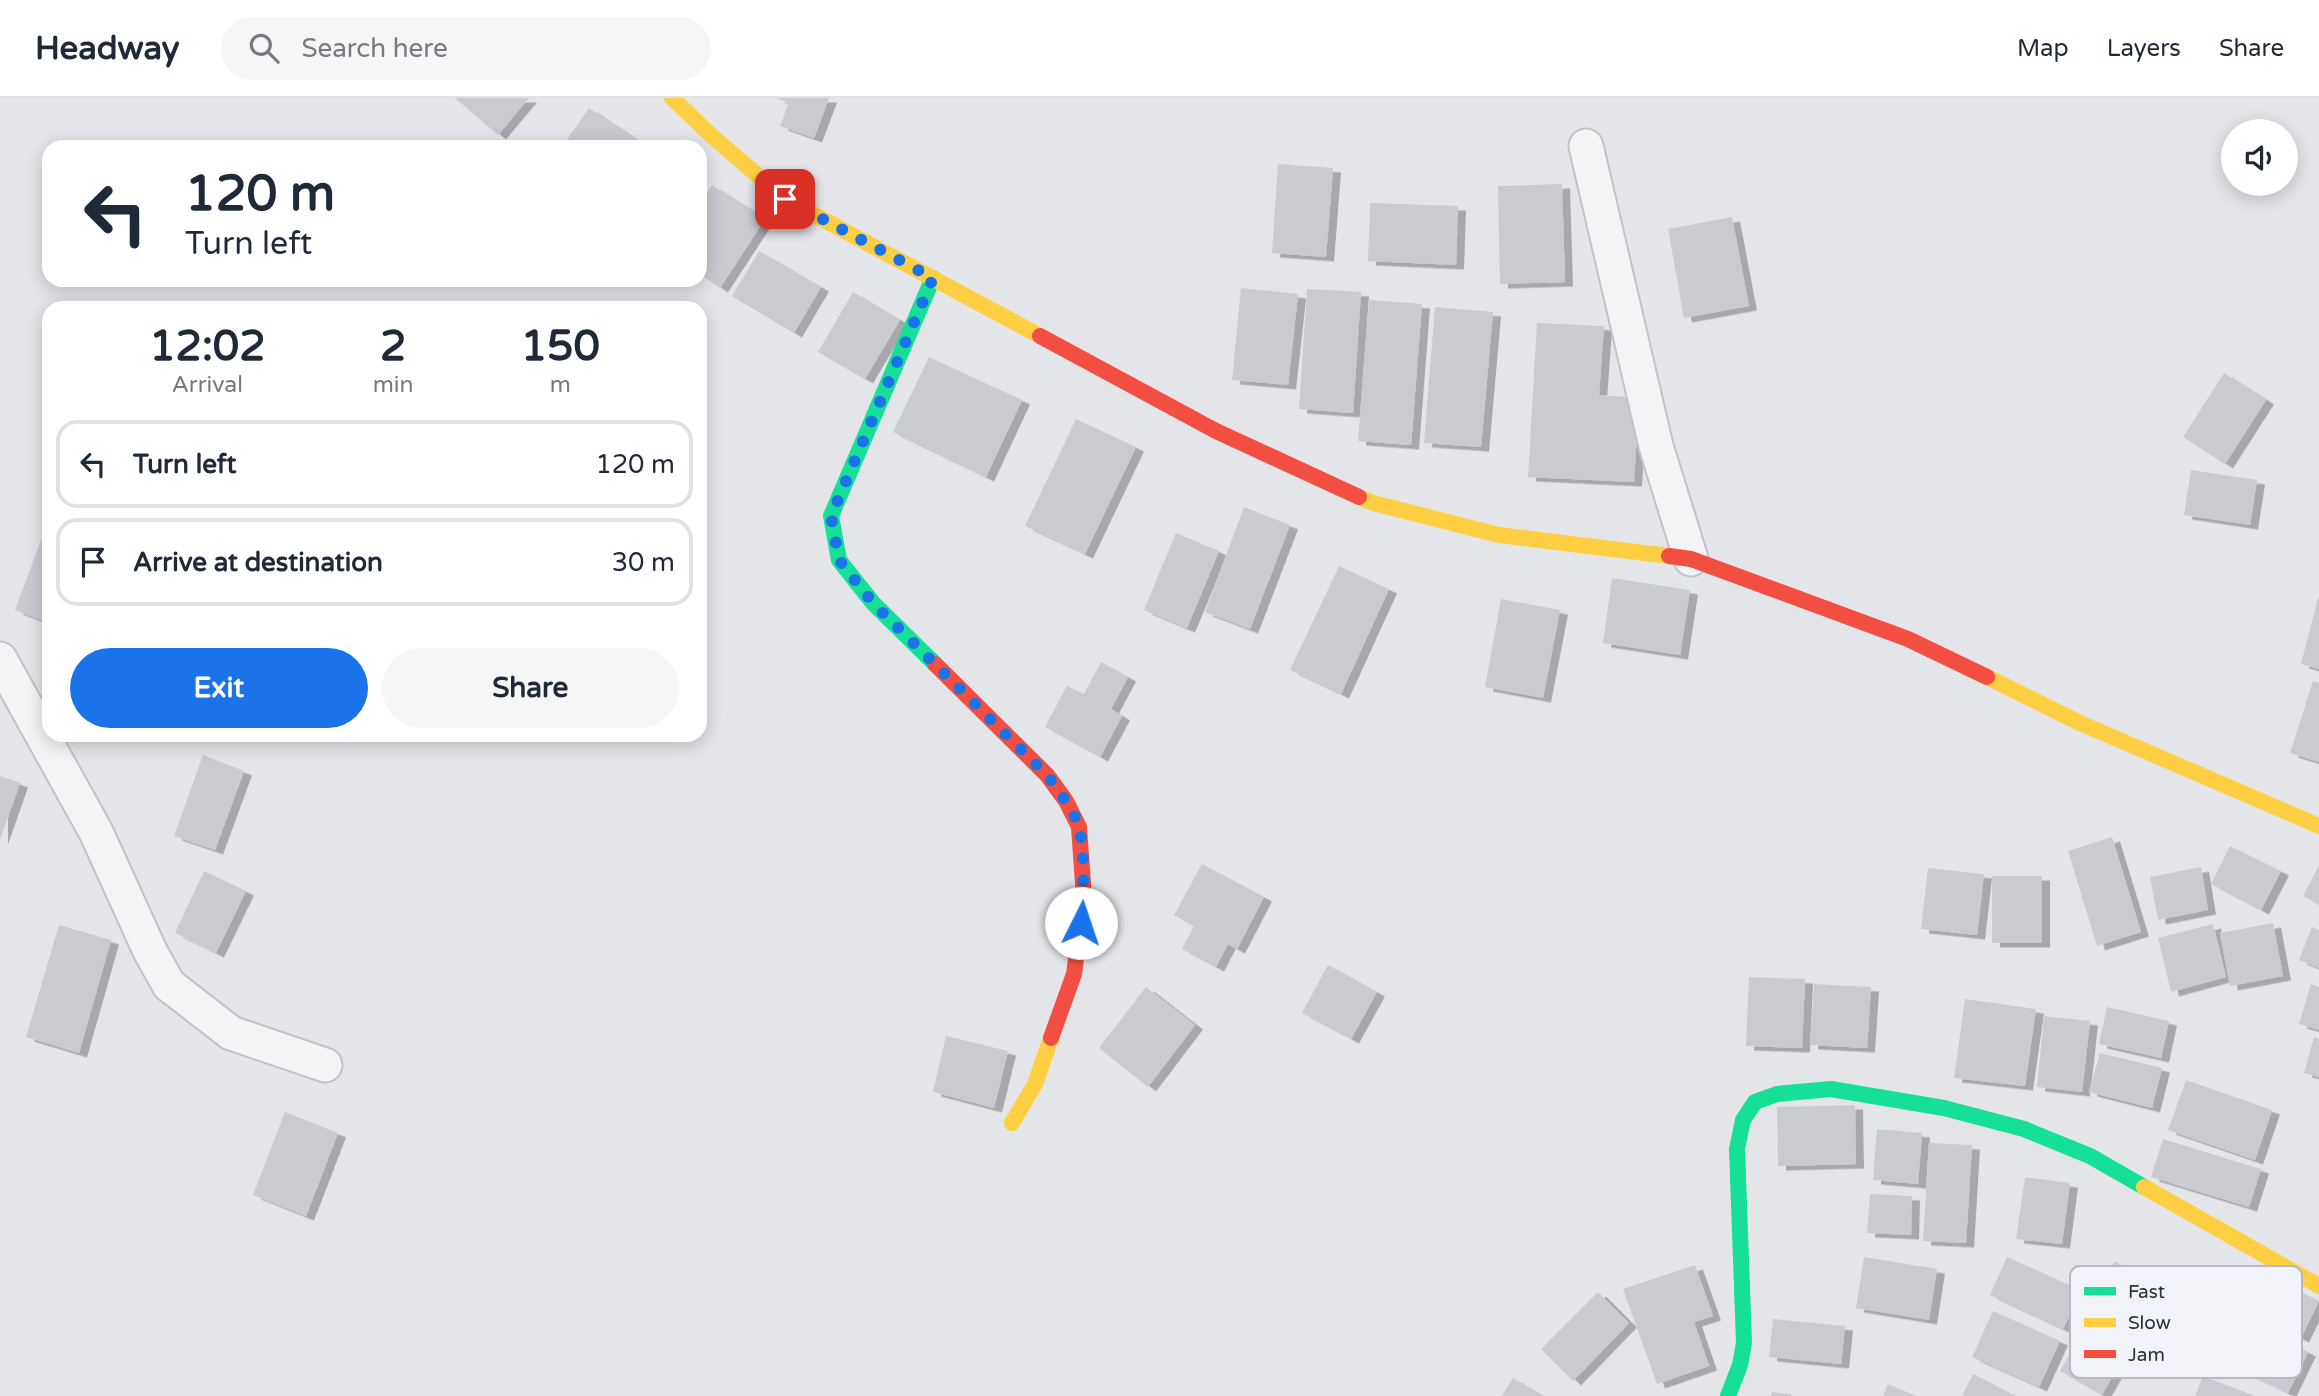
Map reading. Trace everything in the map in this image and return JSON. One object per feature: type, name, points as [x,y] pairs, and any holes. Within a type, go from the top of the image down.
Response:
[{"type":"street","points":[[672,98],[785,199],[1216,430],[1373,503],[1499,535],[1691,559],[1908,639],[2080,723],[2319,826]]},
{"type":"street","points":[[1586,146],[1657,446],[1691,559]]},
{"type":"street","points":[[933,278],[831,516],[839,560],[873,603],[1047,775],[1066,801],[1079,827],[1084,898],[1074,974],[1035,1084],[1012,1123]]},
{"type":"street","points":[[0,659],[42,735]]},
{"type":"street","points":[[46,742],[96,832],[150,951],[169,985],[231,1033],[325,1065]]},
{"type":"street","points":[[1728,1396],[1740,1365],[1744,1343],[1737,1149],[1743,1120],[1755,1102],[1777,1094],[1831,1089],[1944,1108],[2025,1129],[2090,1156],[2284,1266]]},
{"type":"street","points":[[2302,1276],[2319,1286]]},
{"type":"building","points":[[455,98],[529,98],[498,135]]},
{"type":"building","points":[[776,98],[829,98],[814,138],[780,126],[789,103]]},
{"type":"building","points":[[589,108],[637,140],[567,140]]},
{"type":"building","points":[[1278,164],[1333,168],[1326,257],[1272,253]]},
{"type":"building","points":[[1562,184],[1565,282],[1500,284],[1498,186]]},
{"type":"building","points":[[712,185],[765,219],[720,288],[707,279],[707,192]]},
{"type":"building","points":[[1370,203],[1458,206],[1456,265],[1368,261]]},
{"type":"building","points":[[1732,217],[1749,306],[1684,318],[1668,229]]},
{"type":"building","points":[[759,251],[821,287],[794,333],[732,296]]},
{"type":"building","points":[[1241,288],[1298,294],[1288,385],[1232,380]]},
{"type":"building","points":[[1307,289],[1361,292],[1353,413],[1299,409]]},
{"type":"building","points":[[853,292],[900,320],[865,379],[818,352]]},
{"type":"building","points":[[1369,300],[1422,304],[1411,445],[1358,441]]},
{"type":"building","points":[[1435,307],[1493,312],[1481,447],[1424,443]]},
{"type":"building","points":[[1537,323],[1604,326],[1599,395],[1639,398],[1634,482],[1528,477]]},
{"type":"building","points":[[929,357],[1022,400],[986,477],[893,432]]},
{"type":"building","points":[[2224,373],[2266,400],[2225,464],[2183,437]]},
{"type":"building","points":[[1076,419],[1136,447],[1085,554],[1025,526]]},
{"type":"building","points":[[2191,470],[2257,480],[2250,525],[2184,515]]},
{"type":"building","points":[[1244,507],[1290,525],[1250,629],[1205,612]]},
{"type":"building","points":[[1176,533],[1219,551],[1187,628],[1144,610]]},
{"type":"building","points":[[42,537],[42,620],[15,610]]},
{"type":"building","points":[[1339,566],[1389,589],[1341,694],[1290,670]]},
{"type":"building","points":[[1612,578],[1690,590],[1680,655],[1603,643]]},
{"type":"building","points":[[1501,599],[1560,610],[1543,698],[1485,687]]},
{"type":"building","points":[[2319,599],[2319,669],[2301,664]]},
{"type":"building","points":[[1101,662],[1128,677],[1111,709],[1122,716],[1100,757],[1045,727],[1067,686],[1084,694]]},
{"type":"building","points":[[2313,681],[2319,683],[2319,762],[2290,753]]},
{"type":"building","points":[[203,755],[244,771],[215,850],[174,836]]},
{"type":"building","points":[[0,776],[20,783],[0,840]]},
{"type":"building","points":[[2112,837],[2141,932],[2097,946],[2068,851]]},
{"type":"building","points":[[2230,846],[2281,871],[2261,910],[2211,884]]},
{"type":"building","points":[[1202,864],[1264,897],[1237,949],[1228,944],[1216,967],[1182,949],[1194,926],[1174,915]]},
{"type":"building","points":[[2319,865],[2319,904],[2303,896]]},
{"type":"building","points":[[2201,867],[2208,910],[2158,920],[2150,877]]},
{"type":"building","points":[[1928,868],[1984,874],[1977,935],[1921,929]]},
{"type":"building","points":[[204,871],[246,891],[216,953],[175,933]]},
{"type":"building","points":[[1992,876],[2042,876],[2042,943],[1992,943]]},
{"type":"building","points":[[2273,923],[2283,976],[2230,986],[2220,933]]},
{"type":"building","points":[[2213,924],[2226,977],[2171,992],[2158,938]]},
{"type":"building","points":[[59,925],[111,940],[79,1053],[26,1037]]},
{"type":"building","points":[[2312,927],[2319,930],[2319,968],[2299,960]]},
{"type":"building","points":[[1328,965],[1377,992],[1351,1039],[1302,1013]]},
{"type":"building","points":[[1749,977],[1805,979],[1802,1048],[1746,1046]]},
{"type":"building","points":[[1814,984],[1871,987],[1867,1048],[1810,1045]]},
{"type":"building","points":[[2311,984],[2319,987],[2319,1030],[2299,1024]]},
{"type":"building","points":[[1146,987],[1195,1025],[1148,1087],[1099,1048]]},
{"type":"building","points":[[1965,999],[2036,1009],[2025,1086],[1954,1078]]},
{"type":"building","points":[[2107,1007],[2169,1021],[2161,1058],[2099,1044]]},
{"type":"building","points":[[2044,1016],[2090,1021],[2082,1092],[2037,1087]]},
{"type":"building","points":[[946,1036],[1008,1051],[994,1108],[933,1092]]},
{"type":"building","points":[[2314,1037],[2319,1039],[2319,1077],[2304,1073]]},
{"type":"building","points":[[2100,1053],[2162,1068],[2152,1108],[2089,1092]]},
{"type":"building","points":[[2186,1080],[2272,1110],[2255,1160],[2168,1130]]},
{"type":"building","points":[[1855,1105],[1856,1164],[1778,1166],[1777,1107]]},
{"type":"building","points":[[285,1112],[338,1133],[306,1216],[253,1195]]},
{"type":"building","points":[[1877,1129],[1922,1133],[1918,1184],[1873,1180]]},
{"type":"building","points":[[2163,1139],[2261,1169],[2249,1207],[2151,1177]]},
{"type":"building","points":[[1929,1143],[1972,1145],[1966,1243],[1923,1241]]},
{"type":"building","points":[[2025,1177],[2070,1183],[2062,1244],[2016,1239]]},
{"type":"building","points":[[1870,1194],[1912,1196],[1911,1235],[1867,1233]]},
{"type":"building","points":[[1864,1257],[1937,1269],[1929,1320],[1856,1308]]},
{"type":"building","points":[[2007,1257],[2070,1285],[2070,1314],[2063,1329],[1990,1295]]},
{"type":"building","points":[[1695,1265],[1713,1316],[1694,1322],[1709,1366],[1657,1384],[1623,1289]]},
{"type":"building","points":[[1598,1292],[1629,1323],[1573,1381],[1541,1349]]},
{"type":"building","points":[[2302,1293],[2319,1301],[2302,1336]]},
{"type":"building","points":[[1993,1311],[2060,1341],[2039,1387],[1972,1357]]},
{"type":"building","points":[[1773,1319],[1845,1326],[1841,1364],[1769,1357]]},
{"type":"building","points":[[2302,1349],[2308,1352],[2302,1364]]},
{"type":"building","points":[[2070,1354],[2070,1377],[2060,1371]]},
{"type":"building","points":[[1973,1374],[2016,1396],[1962,1396]]},
{"type":"building","points":[[1513,1378],[1543,1396],[1502,1396]]},
{"type":"building","points":[[2072,1378],[2112,1378],[2102,1395]]},
{"type":"building","points":[[2202,1378],[2208,1378],[2255,1396],[2195,1396]]},
{"type":"building","points":[[2257,1378],[2295,1378],[2288,1393]]},
{"type":"building","points":[[1888,1384],[1916,1396],[1883,1396]]},
{"type":"building","points":[[1772,1392],[1791,1394],[1791,1396],[1771,1396]]},
{"type":"traffic: fast","points":[[933,278],[831,516],[839,560],[873,603],[935,664]]},
{"type":"traffic: fast","points":[[1728,1396],[1740,1365],[1744,1343],[1737,1149],[1743,1120],[1755,1102],[1777,1094],[1831,1089],[1944,1108],[2024,1129],[2090,1156],[2144,1187]]},
{"type":"traffic: slow","points":[[672,98],[785,199],[1040,336]]},
{"type":"traffic: slow","points":[[1359,497],[1373,503],[1499,535],[1669,556]]},
{"type":"traffic: slow","points":[[1987,677],[2080,723],[2319,826]]},
{"type":"traffic: slow","points":[[1012,1123],[1035,1084],[1051,1038]]},
{"type":"traffic: slow","points":[[2144,1187],[2284,1266]]},
{"type":"traffic: slow","points":[[2302,1276],[2319,1286]]},
{"type":"traffic: jam","points":[[1040,336],[1216,431],[1359,497]]},
{"type":"traffic: jam","points":[[1669,556],[1691,559],[1908,639],[1987,677]]},
{"type":"traffic: jam","points":[[935,664],[1047,775],[1066,801],[1079,827],[1084,898],[1074,974],[1051,1038]]},
{"type":"route","points":[[785,199],[933,278],[831,516],[839,560],[873,603],[1047,775],[1066,801],[1079,827],[1084,898],[1081,923]]}]
